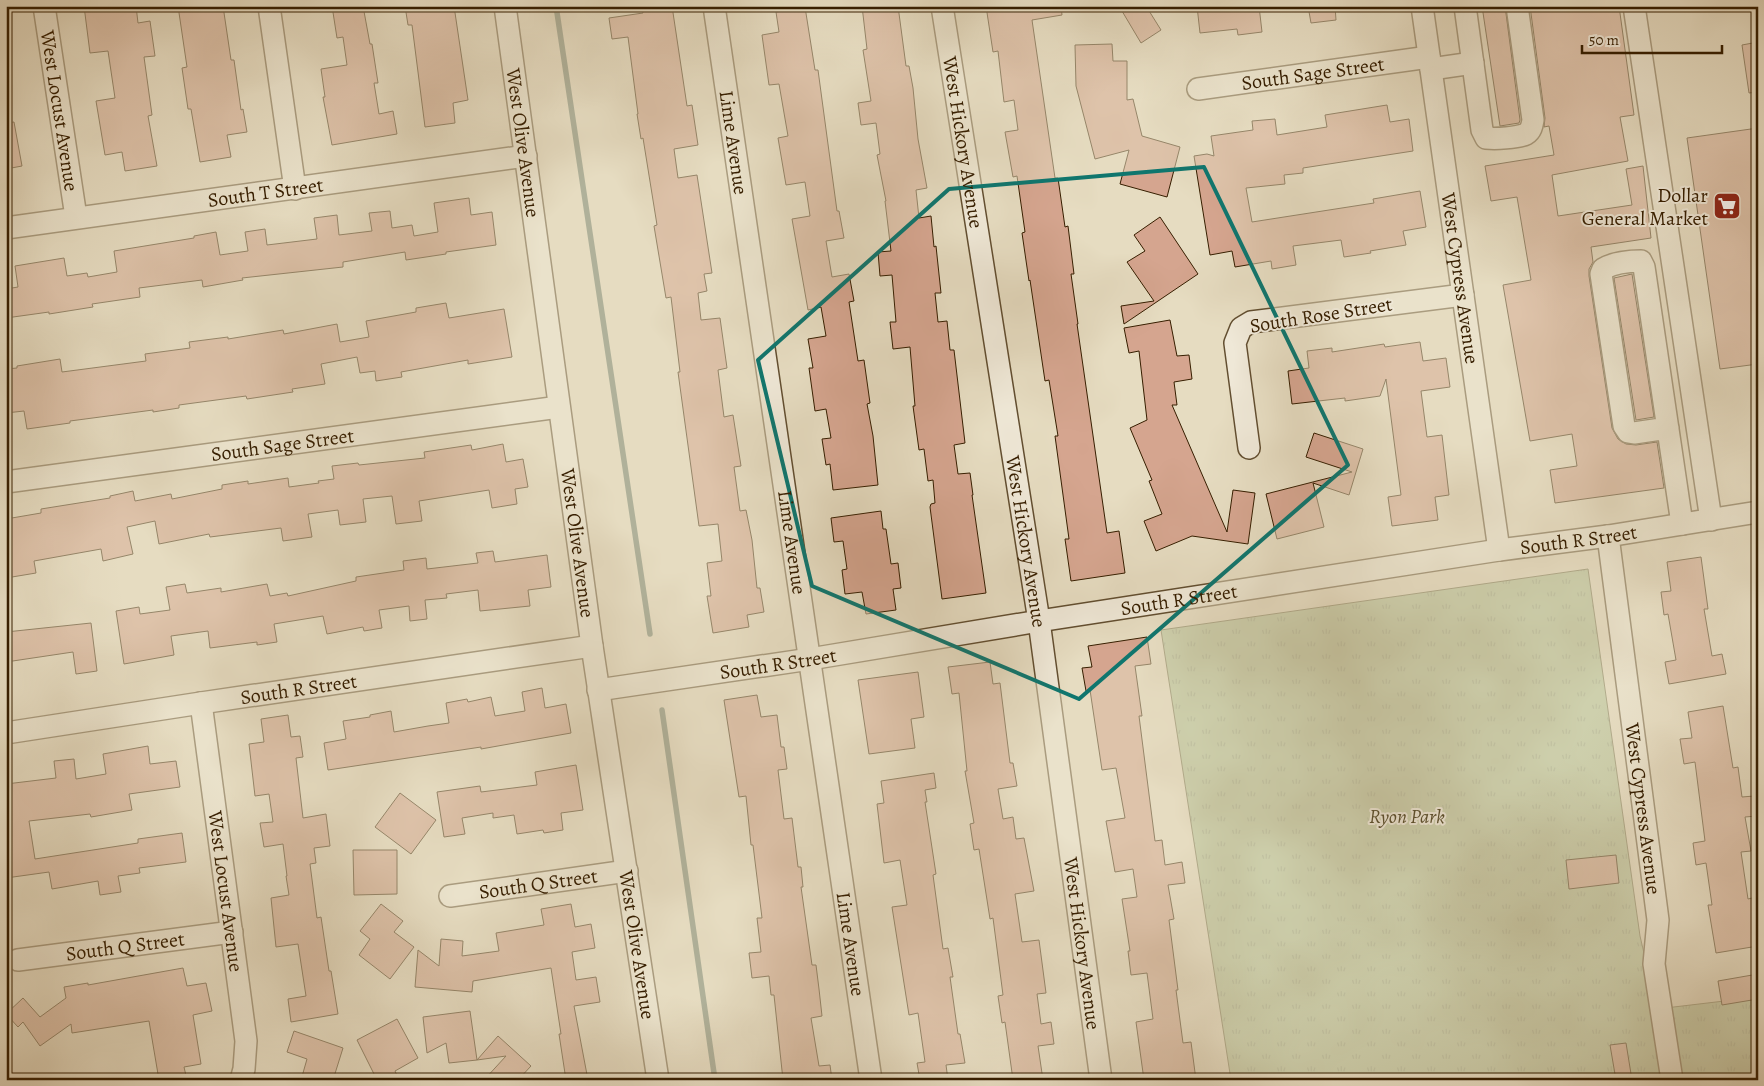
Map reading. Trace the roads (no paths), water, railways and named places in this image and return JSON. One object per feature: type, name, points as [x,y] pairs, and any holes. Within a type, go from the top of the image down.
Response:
[{"type":"street","name":"West Locust Avenue","points":[[44,6],[76,217]]},
{"type":"street","points":[[269,6],[295,189]]},
{"type":"street","name":"West Olive Avenue","points":[[505,6],[598,690],[658,1080]]},
{"type":"street","name":"Lime Avenue","points":[[714,6],[871,1080]]},
{"type":"street","name":"West Hickory Avenue","points":[[942,6],[1039,621],[1101,1080]]},
{"type":"street","name":"West Cypress Avenue","points":[[1422,6],[1499,550]]},
{"type":"street","points":[[1465,6],[1482,130],[1486,138],[1494,139],[1525,135],[1531,130],[1533,120],[1517,6]]},
{"type":"street","points":[[1634,6],[1711,520]]},
{"type":"street","name":"South Sage Street","points":[[1198,90],[1430,63],[1473,63]]},
{"type":"street","name":"South T Street","points":[[6,228],[526,156]]},
{"type":"street","points":[[1668,428],[1634,433],[1628,432],[1624,426],[1601,274],[1602,268],[1635,261],[1641,262],[1644,267],[1668,428],[1682,524]]},
{"type":"street","name":"South Rose Street","points":[[1249,448],[1235,343],[1241,328],[1251,322],[1463,295]]},
{"type":"street","name":"South Sage Street","points":[[6,482],[559,407]]},
{"type":"street","name":"South R Street","points":[[598,690],[810,659],[1039,621],[1499,550],[1608,536],[1758,512]]},
{"type":"street","name":"West Cypress Avenue","points":[[1608,536],[1658,920],[1654,964],[1672,1080]]},
{"type":"street","name":"South R Street","points":[[6,733],[592,646]]},
{"type":"street","name":"West Locust Avenue","points":[[201,703],[246,1041],[244,1069],[241,1080]]},
{"type":"street","name":"South Q Street","points":[[450,896],[627,871]]},
{"type":"street","name":"South Q Street","points":[[18,960],[232,932]]},
{"type":"waterway","points":[[556,6],[650,634]]},
{"type":"waterway","points":[[662,710],[715,1080]]},
{"type":"place","name":"Dollar General Market","points":[[1727,206]]},
{"type":"park label","name":"Ryon Park","points":[[1407,816]]}]
